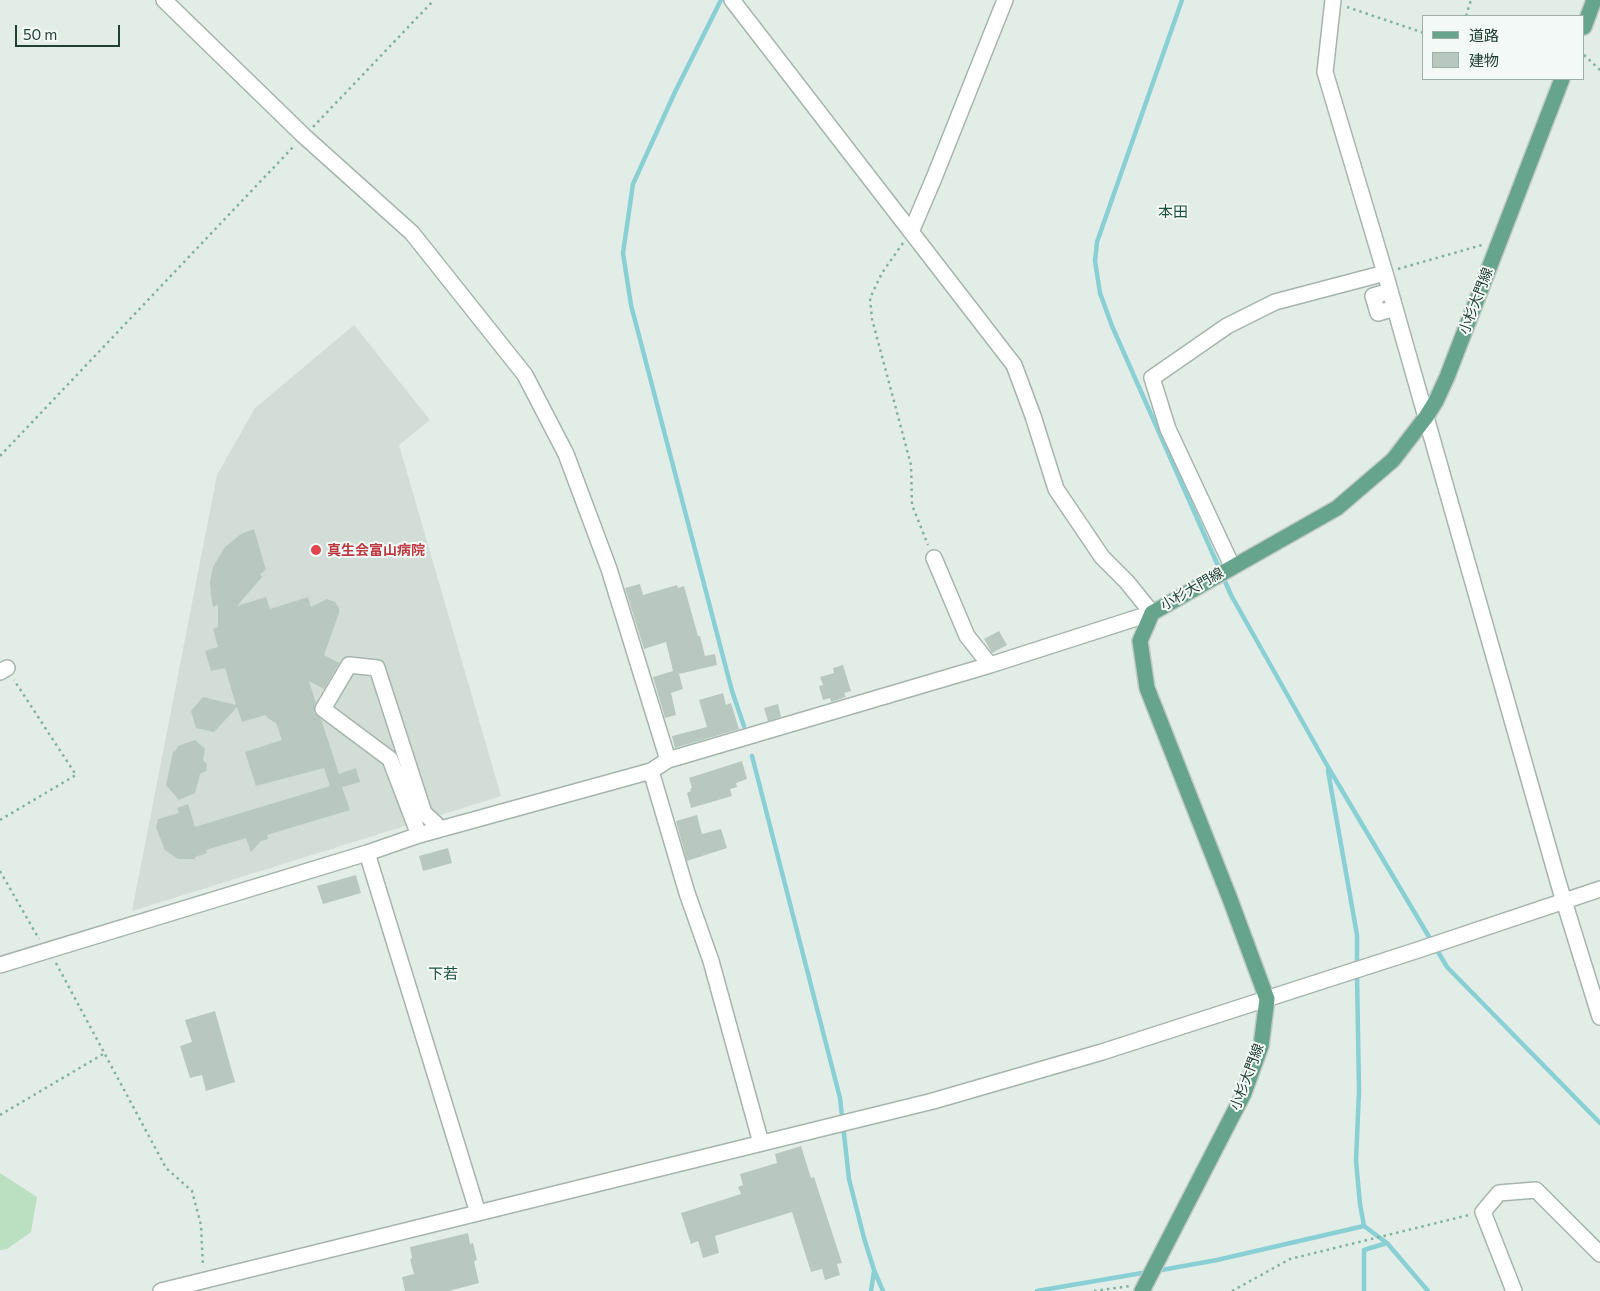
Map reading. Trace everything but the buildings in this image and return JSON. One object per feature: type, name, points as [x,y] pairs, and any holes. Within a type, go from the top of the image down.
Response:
[{"type":"main road","points":[[1585,24],[1594,0]]},
{"type":"main road","name":"小杉大門線","points":[[1144,1287],[1244,1093],[1261,1046],[1266,999],[1226,890],[1147,688],[1140,641],[1152,613],[1337,508],[1393,460],[1426,417],[1448,377],[1562,80]]},
{"type":"street","points":[[164,0],[304,136],[412,233],[525,376],[566,454],[606,560],[668,760]]},
{"type":"street","points":[[911,232],[1005,0]]},
{"type":"street","points":[[0,965],[367,853],[420,835],[651,771],[668,760],[990,665],[1152,613],[1127,582],[1102,557],[1056,489],[1033,416],[1014,365],[735,1]]},
{"type":"street","points":[[1333,1],[1325,72],[1385,273],[1564,902],[1600,1017]]},
{"type":"street","points":[[1232,566],[1168,429],[1152,378],[1227,326],[1275,302],[1385,273]]},
{"type":"street","points":[[934,558],[967,636],[990,665]]},
{"type":"street","points":[[420,835],[390,758],[323,709],[349,665],[377,668],[424,813],[436,824],[438,830]]},
{"type":"street","points":[[651,771],[686,893],[711,961],[761,1143]]},
{"type":"street","points":[[367,853],[478,1214]]},
{"type":"street","points":[[161,1291],[943,1098],[1102,1052],[1600,889]]},
{"type":"street","points":[[1514,1291],[1483,1212],[1499,1194],[1536,1190],[1600,1254]]},
{"type":"path","points":[[0,456],[434,0]]},
{"type":"path","points":[[1466,15],[1471,0]]},
{"type":"path","points":[[1333,1],[1422,32]]},
{"type":"path","points":[[1585,56],[1600,70]]},
{"type":"path","points":[[911,232],[882,273],[870,298],[872,319],[911,465],[912,505],[934,558]]},
{"type":"path","points":[[1385,273],[1500,240]]},
{"type":"path","points":[[0,820],[76,775],[3,670]]},
{"type":"path","points":[[0,871],[105,1053],[166,1168],[192,1191],[201,1225],[203,1281]]},
{"type":"path","points":[[0,1115],[105,1053]]},
{"type":"path","points":[[1232,1291],[1290,1258],[1483,1212]]},
{"type":"path","points":[[1094,1291],[1144,1287]]},
{"type":"shaded area","name":"真生会富山病院","points":[[354,325],[430,420],[399,445],[501,796],[132,911],[217,475],[255,408]]},
{"type":"green space","points":[[0,1173],[37,1197],[31,1232],[7,1249],[0,1250]]},
{"type":"waterway","points":[[721,0],[675,92],[633,184],[623,253],[631,305],[732,691],[744,726]]},
{"type":"waterway","points":[[1182,0],[1097,242],[1095,261],[1100,293],[1112,326],[1231,595],[1328,767],[1447,967],[1600,1123]]},
{"type":"waterway","points":[[752,756],[840,1098],[849,1179],[864,1238],[883,1291]]},
{"type":"waterway","points":[[1328,771],[1357,935],[1357,966]]},
{"type":"waterway","points":[[1357,974],[1359,1091],[1356,1161],[1364,1226],[1387,1243],[1428,1291]]},
{"type":"waterway","points":[[1156,1271],[1217,1260],[1364,1226]]},
{"type":"waterway","points":[[1364,1291],[1364,1250],[1387,1243]]},
{"type":"waterway","points":[[871,1291],[874,1271]]},
{"type":"waterway","points":[[1037,1291],[1148,1272]]},
{"type":"place","name":"真生会富山病院","points":[[316,550]]},
{"type":"district","name":"本田","points":[[1173,212]]},
{"type":"district","name":"下若","points":[[443,974]]}]
